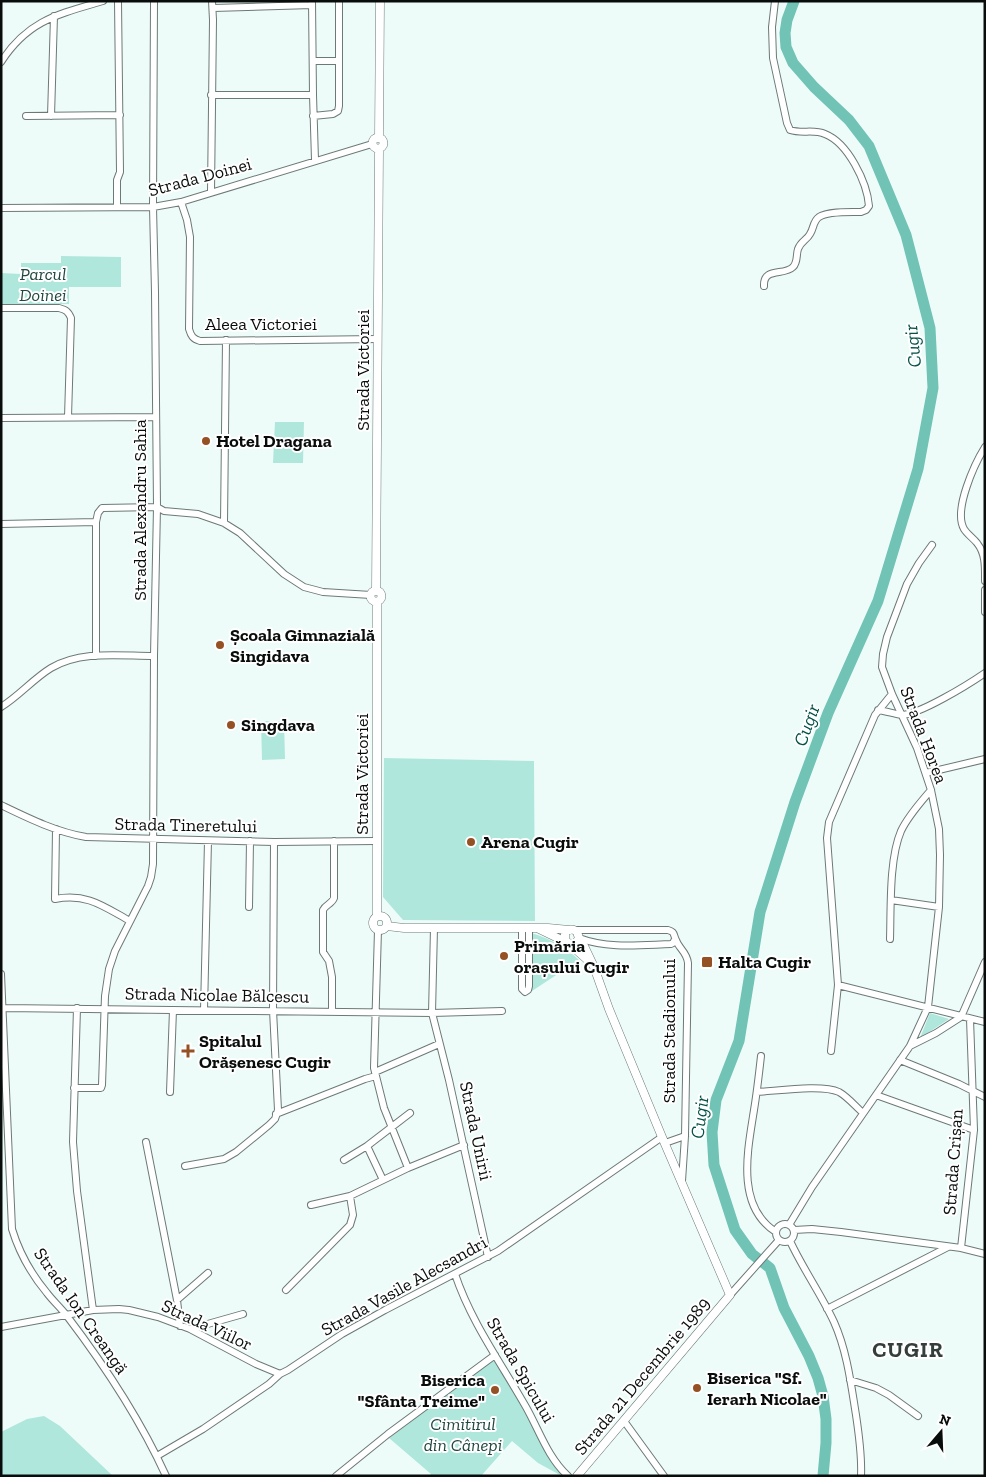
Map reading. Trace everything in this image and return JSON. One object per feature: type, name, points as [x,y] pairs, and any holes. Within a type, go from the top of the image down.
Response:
[{"type":"main road","name":"Strada Victoriei","points":[[377,916],[376,602],[381,597],[379,592],[373,593],[378,339],[377,144],[380,1]]},
{"type":"main road","points":[[377,916],[382,916],[386,919],[387,926],[384,929],[378,930],[372,923],[377,916]]},
{"type":"main road","name":"Strada Stadionului","points":[[387,926],[404,928],[529,928],[575,934]]},
{"type":"main road","name":"Strada Stadionului","points":[[529,928],[568,943]]},
{"type":"main road","points":[[575,934],[574,944],[568,943],[564,935],[575,934]]},
{"type":"main road","name":"Strada 21 Decembrie 1989","points":[[575,934],[584,946],[592,964],[710,1251],[730,1295],[577,1476]]},
{"type":"main road","name":"Strada 21 Decembrie 1989","points":[[568,943],[592,964]]},
{"type":"street","points":[[1,62],[9,50],[22,37],[39,24],[54,16],[103,1]]},
{"type":"street","points":[[117,207],[116,180],[120,172],[118,1]]},
{"type":"street","name":"Strada Alexandru Sahia","points":[[74,1088],[100,1088],[102,1085],[105,987],[108,969],[151,877],[157,507],[153,207],[154,1]]},
{"type":"street","points":[[313,116],[333,114],[338,111],[339,1]]},
{"type":"street","points":[[764,286],[764,280],[768,275],[792,269],[795,265],[799,246],[809,236],[814,222],[818,218],[824,214],[861,212],[869,206],[862,180],[850,156],[841,145],[827,134],[818,132],[799,133],[790,130],[773,58],[772,27],[774,1]]},
{"type":"street","points":[[211,192],[212,4],[312,3],[315,160]]},
{"type":"street","points":[[50,116],[54,16]]},
{"type":"street","points":[[313,61],[339,61]]},
{"type":"street","points":[[211,95],[313,95]]},
{"type":"street","points":[[26,116],[120,115]]},
{"type":"street","name":"Strada Doinei","points":[[1,208],[153,207],[181,202],[315,160],[377,144]]},
{"type":"street","name":"Aleea Victoriei","points":[[181,202],[190,237],[189,329],[190,334],[195,339],[200,341],[378,339]]},
{"type":"street","points":[[1,308],[44,307],[66,310],[71,318],[68,417]]},
{"type":"street","points":[[224,523],[226,340]]},
{"type":"street","points":[[1,418],[156,417]]},
{"type":"street","points":[[985,447],[977,460],[963,503],[961,519],[964,528],[982,550],[985,581]]},
{"type":"street","points":[[96,656],[96,522],[98,513],[102,508],[157,507],[164,511],[198,514],[224,523],[240,533],[284,574],[300,585],[323,592],[373,593]]},
{"type":"street","points":[[1,524],[96,522]]},
{"type":"street","name":"Strada Horea","points":[[790,1241],[794,1236],[791,1227],[812,1186],[910,1046],[928,1007],[939,907],[939,829],[926,773],[882,667],[887,637],[907,584],[932,545]]},
{"type":"street","points":[[985,590],[985,612]]},
{"type":"street","points":[[1,707],[50,668],[76,658],[154,656]]},
{"type":"street","points":[[878,710],[903,715],[921,709],[985,673]]},
{"type":"street","points":[[831,1051],[838,985],[827,831],[878,710],[892,694]]},
{"type":"street","points":[[926,773],[985,759]]},
{"type":"street","points":[[890,939],[894,859],[901,831],[912,813],[931,790]]},
{"type":"street","name":"Strada Tineretului","points":[[1,805],[56,829],[86,837],[274,842],[376,841]]},
{"type":"street","points":[[56,829],[55,899],[74,896],[90,900],[130,921]]},
{"type":"street","points":[[204,1010],[208,841]]},
{"type":"street","points":[[249,907],[250,841]]},
{"type":"street","points":[[332,1011],[332,977],[329,961],[323,952],[323,910],[325,906],[333,902],[334,898],[334,841]]},
{"type":"street","points":[[185,1166],[224,1159],[236,1152],[269,1126],[275,1119],[277,1112],[273,1010],[274,842]]},
{"type":"street","points":[[891,900],[939,907]]},
{"type":"street","name":"Strada Unirii","points":[[434,928],[432,1012],[464,1145],[488,1257]]},
{"type":"street","points":[[525,986],[529,928]]},
{"type":"street","points":[[378,930],[374,1056],[376,1074],[384,1108],[408,1168]]},
{"type":"street","points":[[575,934],[668,930],[672,931],[675,939]]},
{"type":"street","name":"Strada Stadionului","points":[[575,934],[594,943],[611,945],[671,944],[675,939],[685,952],[688,963],[685,1136],[682,1181]]},
{"type":"street","points":[[910,1046],[936,1033],[961,1017],[985,962]]},
{"type":"street","name":"Strada Ion Creangă","points":[[1,974],[12,1229],[18,1247],[45,1291],[66,1315],[135,1415],[166,1476]]},
{"type":"street","points":[[838,985],[985,1022]]},
{"type":"street","name":"Strada Nicolae Bălcescu","points":[[3,1008],[502,1012]]},
{"type":"street","points":[[77,1008],[73,1134],[84,1247],[93,1310]]},
{"type":"street","points":[[170,1092],[173,1010]]},
{"type":"street","name":"Strada Crișan","points":[[961,1248],[974,1130],[970,1019]]},
{"type":"street","points":[[277,1112],[376,1074],[439,1044]]},
{"type":"street","points":[[761,1056],[749,1146],[748,1185],[753,1204],[759,1216],[776,1232],[777,1243]]},
{"type":"street","points":[[900,1060],[985,1097]]},
{"type":"street","points":[[757,1092],[808,1089],[834,1091],[844,1095],[863,1113]]},
{"type":"street","points":[[876,1095],[974,1130]]},
{"type":"street","points":[[344,1160],[367,1146],[410,1114]]},
{"type":"street","points":[[664,1140],[685,1136]]},
{"type":"street","name":"Strada Vasile Alecsandri","points":[[157,1456],[204,1429],[240,1405],[280,1374],[342,1334],[488,1257],[664,1140]]},
{"type":"street","points":[[146,1142],[177,1300],[180,1326]]},
{"type":"street","points":[[311,1205],[350,1196],[408,1168],[464,1145]]},
{"type":"street","points":[[367,1146],[383,1180]]},
{"type":"street","points":[[286,1290],[350,1225],[353,1215],[350,1196]]},
{"type":"street","points":[[776,1232],[781,1225],[961,1248],[985,1254]]},
{"type":"street","points":[[730,1295],[777,1243],[790,1241],[834,1322],[840,1340],[850,1380],[861,1453],[861,1476]]},
{"type":"street","points":[[827,1309],[949,1247]]},
{"type":"street","points":[[177,1300],[208,1273]]},
{"type":"street","name":"Strada Spicului","points":[[455,1274],[471,1314],[526,1407],[558,1466],[568,1476]]},
{"type":"street","name":"Strada Viilor","points":[[1,1327],[93,1310],[129,1310],[158,1317],[190,1329],[270,1371],[280,1374]]},
{"type":"street","points":[[190,1329],[243,1314]]},
{"type":"street","points":[[336,1476],[388,1434],[495,1355]]},
{"type":"street","points":[[850,1380],[876,1388],[894,1398],[918,1416]]},
{"type":"street","points":[[624,1421],[664,1476]]},
{"type":"green space","name":"Parcul Doinei","points":[[61,256],[121,257],[121,287],[69,287],[69,304],[1,304],[1,273],[21,274],[21,263],[61,263]]},
{"type":"green space","points":[[275,422],[304,422],[303,463],[273,463]]},
{"type":"green space","points":[[261,721],[284,721],[285,759],[262,760]]},
{"type":"green space","points":[[384,758],[534,761],[535,921],[403,920],[383,897]]},
{"type":"green space","points":[[531,933],[556,944],[579,960],[532,991]]},
{"type":"green space","points":[[930,1013],[949,1019],[920,1038]]},
{"type":"green space","name":"Cimitirul din Cânepi","points":[[494,1359],[562,1473],[560,1475],[538,1463],[512,1441],[481,1476],[430,1476],[431,1474],[389,1438]]},
{"type":"green space","points":[[44,1416],[60,1426],[113,1476],[1,1476],[1,1432],[27,1419]]},
{"type":"waterway","name":"Cugir","points":[[794,1],[787,20],[785,33],[786,47],[793,63],[814,87],[849,120],[869,146],[906,235],[930,328],[933,388],[918,469],[878,601],[828,713],[795,802],[760,912],[739,1041],[716,1100],[712,1132],[714,1165],[735,1230],[752,1254],[770,1268],[784,1308],[809,1356],[818,1378],[826,1419],[823,1476]]},
{"type":"place","name":"Hotel Dragana","points":[[206,441]]},
{"type":"place","name":"Școala Gimnazială Singidava","points":[[220,645]]},
{"type":"place","name":"Singdava","points":[[231,725]]},
{"type":"place","name":"Arena Cugir","points":[[471,842]]},
{"type":"place","name":"Primăria orașului Cugir","points":[[504,956]]},
{"type":"place","name":"Halta Cugir","points":[[707,962]]},
{"type":"place","name":"Spitalul Orășenesc Cugir","points":[[188,1051]]},
{"type":"place","name":"Biserica \"Sf. Ierarh Nicolae\"","points":[[697,1388]]},
{"type":"place","name":"Biserica \"Sfânta Treime\"","points":[[495,1390]]},
{"type":"district","name":"CUGIR","points":[[908,1349]]}]
